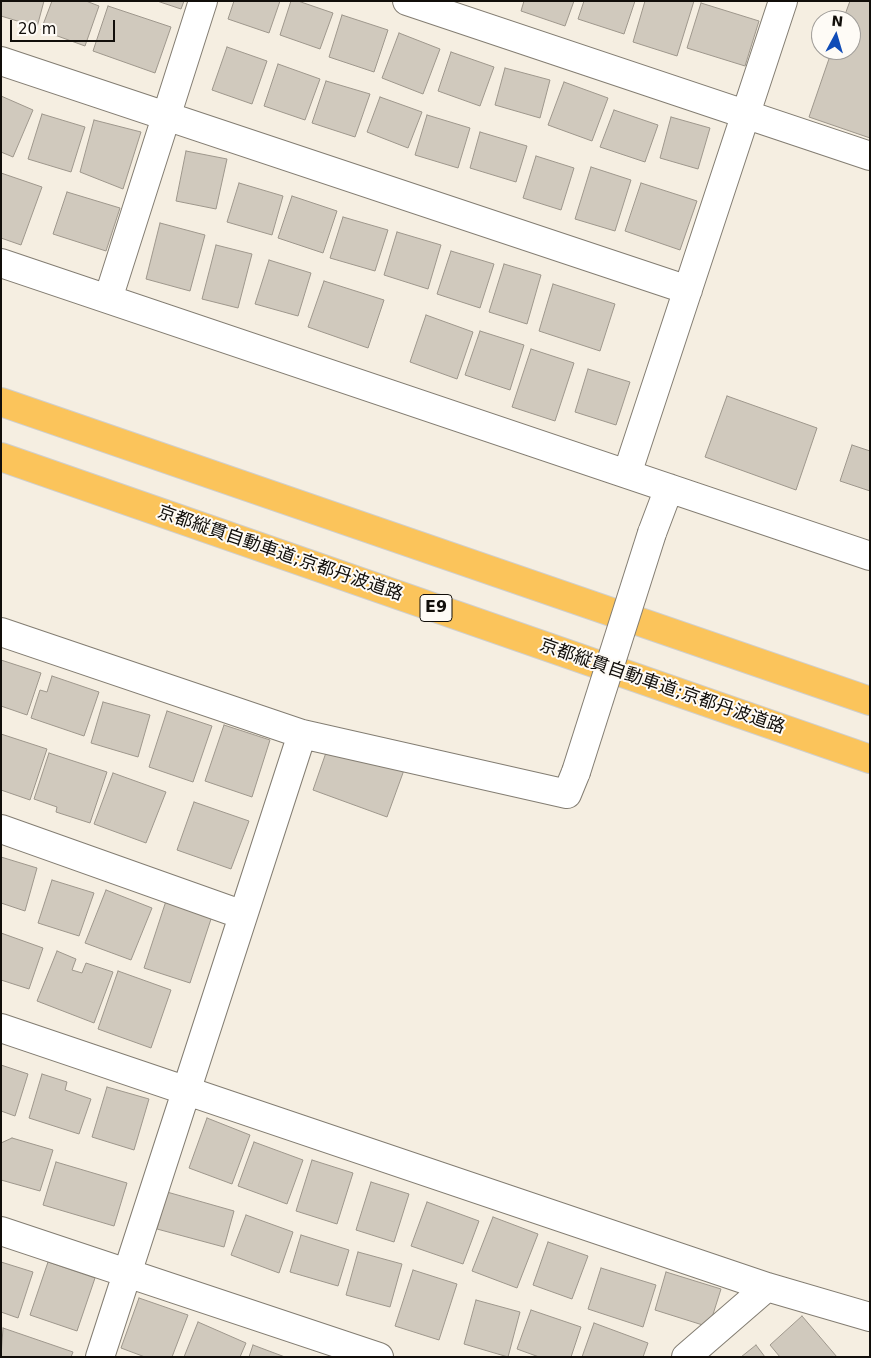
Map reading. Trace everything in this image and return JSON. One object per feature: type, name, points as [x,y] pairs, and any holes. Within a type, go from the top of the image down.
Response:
[{"type":"highway","points":[[1,402],[870,701]]},
{"type":"highway","name":"京都縦貫自動車道;京都丹波道路","points":[[1,457],[870,760]]},
{"type":"street","points":[[108,299],[203,1]]},
{"type":"street","points":[[407,1],[870,156]]},
{"type":"street","points":[[627,474],[783,1]]},
{"type":"street","points":[[1,60],[688,290]]},
{"type":"street","points":[[1,263],[870,556]]},
{"type":"street","points":[[1,632],[302,734],[567,794],[576,772],[652,533],[669,488]]},
{"type":"street","points":[[100,1357],[302,734]]},
{"type":"street","points":[[1,830],[244,915]]},
{"type":"street","points":[[1,1028],[766,1287],[870,1317]]},
{"type":"street","points":[[1,1231],[379,1357]]},
{"type":"street","points":[[686,1357],[766,1287]]},
{"type":"building","points":[[1,1],[44,1],[37,27],[1,16]]},
{"type":"building","points":[[52,1],[86,1],[99,6],[85,46],[41,30]]},
{"type":"building","points":[[157,1],[184,1],[181,9]]},
{"type":"building","points":[[234,1],[280,1],[269,33],[228,19]]},
{"type":"building","points":[[291,1],[298,1],[333,13],[320,49],[280,35]]},
{"type":"building","points":[[524,1],[574,1],[565,26],[521,11]]},
{"type":"building","points":[[584,1],[635,1],[624,34],[578,19]]},
{"type":"building","points":[[645,1],[694,1],[677,56],[633,42]]},
{"type":"building","points":[[850,1],[870,1],[870,138],[809,117],[829,60],[861,60],[861,10],[847,10]]},
{"type":"building","points":[[701,3],[759,21],[745,66],[687,48]]},
{"type":"building","points":[[108,6],[171,27],[155,73],[93,51]]},
{"type":"building","points":[[342,15],[388,30],[374,72],[329,57]]},
{"type":"building","points":[[399,33],[440,49],[423,94],[382,78]]},
{"type":"building","points":[[227,47],[267,61],[252,104],[212,90]]},
{"type":"building","points":[[451,52],[494,67],[480,106],[438,91]]},
{"type":"building","points":[[278,64],[320,79],[305,120],[264,106]]},
{"type":"building","points":[[505,68],[550,80],[540,118],[495,105]]},
{"type":"building","points":[[326,81],[370,94],[355,137],[312,123]]},
{"type":"building","points":[[564,82],[608,98],[592,141],[548,125]]},
{"type":"building","points":[[1,96],[33,110],[13,157],[1,152]]},
{"type":"building","points":[[380,97],[422,112],[408,148],[367,132]]},
{"type":"building","points":[[614,110],[658,125],[645,162],[600,147]]},
{"type":"building","points":[[42,114],[85,127],[71,172],[28,159]]},
{"type":"building","points":[[427,115],[470,128],[458,168],[415,155]]},
{"type":"building","points":[[671,117],[710,128],[698,169],[660,158]]},
{"type":"building","points":[[94,120],[141,132],[123,189],[80,172]]},
{"type":"building","points":[[480,132],[527,146],[516,182],[470,168]]},
{"type":"building","points":[[186,151],[227,159],[216,209],[176,201]]},
{"type":"building","points":[[536,156],[574,168],[561,210],[523,198]]},
{"type":"building","points":[[591,167],[631,180],[615,231],[575,219]]},
{"type":"building","points":[[1,173],[42,187],[21,245],[1,238]]},
{"type":"building","points":[[239,183],[283,196],[272,235],[227,222]]},
{"type":"building","points":[[641,183],[697,201],[680,250],[625,231]]},
{"type":"building","points":[[67,192],[120,208],[106,251],[53,234]]},
{"type":"building","points":[[292,196],[337,211],[323,253],[278,238]]},
{"type":"building","points":[[343,217],[388,230],[375,271],[330,258]]},
{"type":"building","points":[[160,223],[205,235],[190,291],[146,279]]},
{"type":"building","points":[[397,232],[441,245],[428,289],[384,275]]},
{"type":"building","points":[[216,245],[252,254],[238,308],[202,299]]},
{"type":"building","points":[[451,251],[494,264],[480,308],[437,294]]},
{"type":"building","points":[[269,260],[311,273],[298,316],[255,304]]},
{"type":"building","points":[[504,264],[541,275],[527,324],[489,312]]},
{"type":"building","points":[[324,281],[384,300],[368,348],[308,327]]},
{"type":"building","points":[[553,284],[615,304],[600,351],[539,331]]},
{"type":"building","points":[[426,315],[473,332],[457,379],[410,362]]},
{"type":"building","points":[[480,331],[524,345],[510,390],[465,375]]},
{"type":"building","points":[[531,349],[574,363],[555,421],[512,407]]},
{"type":"building","points":[[588,369],[630,382],[616,425],[575,412]]},
{"type":"building","points":[[727,396],[817,428],[796,490],[705,457]]},
{"type":"building","points":[[852,445],[870,451],[870,491],[840,481]]},
{"type":"building","points":[[1,660],[41,673],[27,715],[1,706]]},
{"type":"building","points":[[52,676],[99,692],[84,736],[31,718],[40,690],[47,692]]},
{"type":"building","points":[[103,702],[150,715],[138,757],[91,743]]},
{"type":"building","points":[[167,711],[212,726],[193,782],[149,767]]},
{"type":"building","points":[[224,725],[270,740],[252,797],[205,781]]},
{"type":"building","points":[[1,734],[47,749],[30,800],[1,790]]},
{"type":"building","points":[[329,744],[404,770],[387,817],[313,790]]},
{"type":"building","points":[[49,753],[107,772],[90,823],[56,812],[57,807],[34,799]]},
{"type":"building","points":[[113,773],[166,792],[146,843],[94,824]]},
{"type":"building","points":[[194,802],[249,821],[231,869],[177,850]]},
{"type":"building","points":[[1,857],[37,868],[25,911],[1,903]]},
{"type":"building","points":[[52,880],[94,893],[79,936],[38,923]]},
{"type":"building","points":[[106,890],[152,908],[131,960],[85,943]]},
{"type":"building","points":[[166,901],[212,916],[190,983],[144,968]]},
{"type":"building","points":[[1,933],[43,948],[29,989],[1,980]]},
{"type":"building","points":[[57,951],[76,959],[72,970],[82,973],[86,963],[113,972],[94,1023],[37,1001]]},
{"type":"building","points":[[118,971],[171,990],[151,1048],[98,1029]]},
{"type":"building","points":[[1,1065],[28,1074],[15,1116],[1,1111]]},
{"type":"building","points":[[42,1074],[67,1082],[65,1090],[91,1099],[79,1134],[29,1118]]},
{"type":"building","points":[[107,1087],[149,1099],[134,1150],[92,1137]]},
{"type":"building","points":[[207,1118],[250,1135],[232,1184],[189,1168]]},
{"type":"building","points":[[12,1138],[53,1150],[40,1191],[1,1180],[1,1143]]},
{"type":"building","points":[[254,1142],[303,1160],[287,1204],[238,1186]]},
{"type":"building","points":[[312,1160],[353,1173],[337,1224],[296,1211]]},
{"type":"building","points":[[56,1162],[127,1183],[114,1226],[43,1205]]},
{"type":"building","points":[[371,1182],[409,1194],[394,1242],[356,1230]]},
{"type":"building","points":[[167,1192],[234,1211],[224,1247],[157,1229]]},
{"type":"building","points":[[427,1202],[479,1221],[463,1264],[411,1246]]},
{"type":"building","points":[[246,1215],[293,1232],[279,1273],[231,1255]]},
{"type":"building","points":[[493,1217],[538,1234],[517,1288],[472,1271]]},
{"type":"building","points":[[301,1235],[349,1250],[338,1286],[290,1272]]},
{"type":"building","points":[[548,1242],[588,1256],[572,1299],[533,1285]]},
{"type":"building","points":[[358,1252],[402,1264],[390,1307],[346,1295]]},
{"type":"building","points":[[1,1262],[33,1272],[18,1318],[1,1312]]},
{"type":"building","points":[[48,1262],[95,1278],[77,1331],[30,1315]]},
{"type":"building","points":[[601,1268],[656,1285],[643,1327],[588,1309]]},
{"type":"building","points":[[413,1270],[457,1284],[439,1340],[395,1326]]},
{"type":"building","points":[[666,1272],[721,1289],[709,1327],[655,1310]]},
{"type":"building","points":[[139,1298],[188,1315],[172,1357],[145,1357],[121,1348]]},
{"type":"building","points":[[476,1300],[520,1312],[508,1357],[464,1344]]},
{"type":"building","points":[[531,1310],[581,1327],[571,1357],[539,1357],[517,1349]]},
{"type":"building","points":[[802,1316],[837,1357],[780,1357],[770,1345]]},
{"type":"building","points":[[198,1322],[246,1343],[240,1357],[184,1357]]},
{"type":"building","points":[[594,1323],[648,1343],[643,1357],[582,1357]]},
{"type":"building","points":[[3,1328],[73,1352],[71,1357],[1,1357]]},
{"type":"building","points":[[253,1345],[285,1357],[249,1357]]},
{"type":"building","points":[[756,1345],[765,1357],[741,1357]]}]
